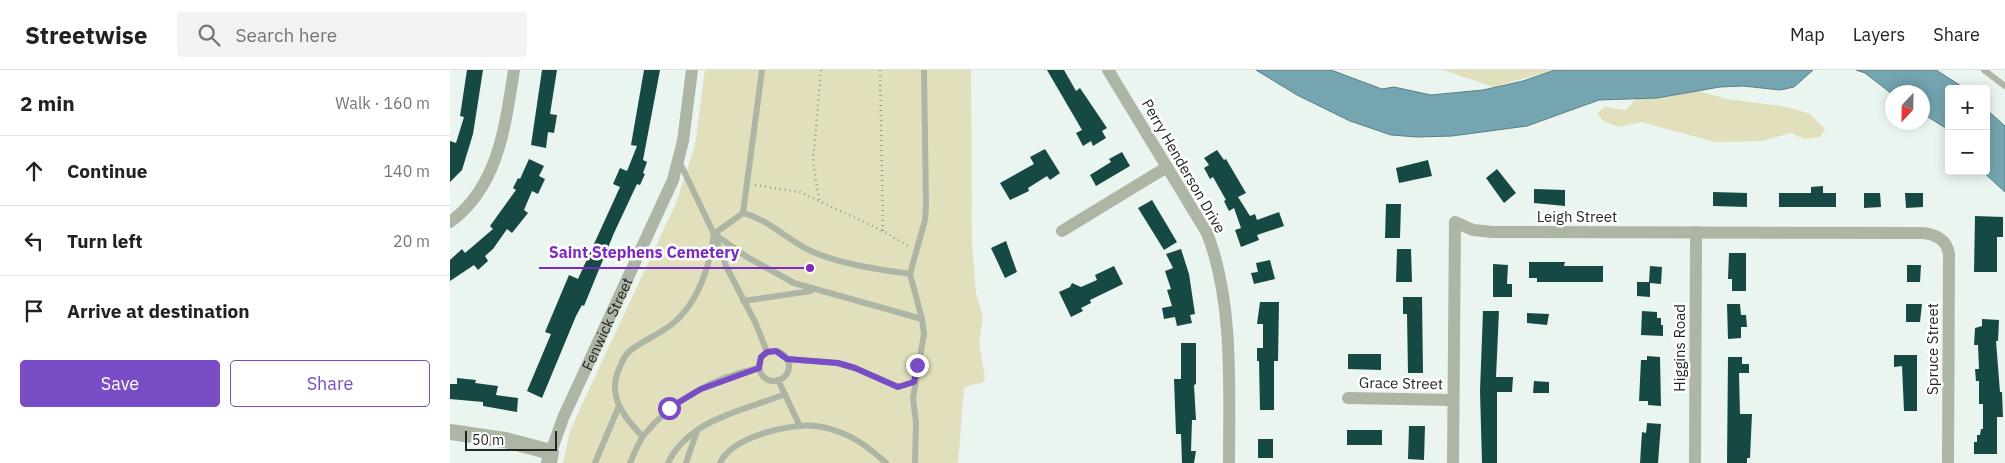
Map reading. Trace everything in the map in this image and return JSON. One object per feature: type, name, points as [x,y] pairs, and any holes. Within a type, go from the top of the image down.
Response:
[{"type":"street","points":[[450,222],[474,198],[497,157],[505,126],[514,70]]},
{"type":"street","name":"Fenwick Street","points":[[550,458],[563,418],[664,201],[678,160],[692,70]]},
{"type":"street","name":"Perry Henderson Drive","points":[[1108,70],[1207,233],[1216,255],[1222,283],[1227,364],[1229,463]]},
{"type":"street","points":[[1062,231],[1167,167]]},
{"type":"street","name":"Leigh Street","points":[[1453,463],[1455,222],[1473,230],[1492,232],[1922,233],[1940,238]]},
{"type":"street","name":"Higgins Road","points":[[1695,463],[1696,232]]},
{"type":"street","name":"Spruce Street","points":[[1940,238],[1945,242],[1949,254],[1948,463]]},
{"type":"street","name":"Grace Street","points":[[1348,398],[1453,400]]},
{"type":"street","points":[[450,432],[511,442],[550,458]]},
{"type":"lane","points":[[642,436],[619,406],[614,386],[623,358],[630,350],[673,324],[690,305],[710,262],[714,234],[743,214],[762,70]]},
{"type":"lane","points":[[915,463],[914,382],[924,334],[910,274],[925,220],[926,206],[924,70]]},
{"type":"lane","points":[[1984,70],[2005,86]]},
{"type":"lane","points":[[678,160],[714,234],[767,352]]},
{"type":"lane","points":[[743,214],[765,222],[791,240],[828,258],[864,267],[910,274]]},
{"type":"lane","points":[[714,234],[777,275],[815,290],[854,298],[895,313],[922,319]]},
{"type":"lane","points":[[743,300],[815,290]]},
{"type":"lane","points":[[787,359],[788,372],[778,380],[766,379],[759,368],[761,357],[767,352],[779,352],[787,359],[838,363],[855,368],[898,387],[914,382]]},
{"type":"lane","points":[[630,463],[642,436],[669,408],[682,399],[731,376],[759,368]]},
{"type":"lane","points":[[778,380],[800,426]]},
{"type":"lane","points":[[668,463],[680,445],[698,430],[724,414],[785,394]]},
{"type":"lane","points":[[595,463],[619,406]]},
{"type":"lane","points":[[720,463],[729,450],[739,443],[762,434],[800,426],[816,426],[844,433],[886,463]]},
{"type":"lane","points":[[686,463],[698,430]]},
{"type":"path","points":[[819,200],[813,162],[821,70]]},
{"type":"path","points":[[880,70],[883,231]]},
{"type":"path","points":[[747,184],[800,192],[883,231],[916,250]]},
{"type":"shaded area","points":[[705,70],[971,70],[972,243],[976,293],[983,317],[979,343],[985,378],[982,383],[964,388],[958,463],[563,463],[570,431],[676,203],[695,145]]},
{"type":"shaded area","points":[[1444,70],[1555,70],[1493,87]]},
{"type":"shaded area","points":[[1698,91],[1727,99],[1788,107],[1810,114],[1825,129],[1820,137],[1805,139],[1791,133],[1762,141],[1715,142],[1641,122],[1619,127],[1605,122],[1597,114],[1604,107],[1626,110],[1637,98],[1657,98]]},
{"type":"water","points":[[1256,70],[1331,70],[1382,89],[1394,87],[1431,95],[1483,90],[1523,81],[1555,70],[1813,70],[1794,87],[1780,90],[1743,86],[1720,87],[1657,98],[1599,100],[1527,126],[1452,136],[1417,137],[1391,135],[1350,121],[1297,95]]},
{"type":"water","points":[[1856,70],[1936,70],[1960,85],[1945,85],[1945,128],[1930,118],[1930,85],[1885,85],[1885,89],[1865,73]]},
{"type":"water","points":[[1990,113],[2005,126],[2005,192],[1986,175],[1990,175]]},
{"type":"building","points":[[467,70],[483,70],[473,134],[462,170],[450,182],[450,141],[456,143],[464,117],[460,116]]},
{"type":"building","points":[[542,70],[557,70],[550,114],[557,115],[554,133],[548,132],[546,148],[531,145]]},
{"type":"building","points":[[644,70],[660,70],[643,160],[647,162],[643,173],[645,174],[640,185],[637,184],[614,233],[584,306],[582,305],[576,316],[542,398],[527,391],[551,334],[545,332],[569,275],[578,279],[620,187],[613,184],[620,168],[627,171],[637,146],[631,145]]},
{"type":"building","points":[[1047,70],[1064,70],[1076,91],[1080,88],[1107,128],[1102,131],[1106,138],[1093,146],[1091,141],[1083,146],[1076,133],[1082,130]]},
{"type":"building","points":[[1045,149],[1060,173],[1050,180],[1047,176],[1028,188],[1029,191],[1010,200],[1000,183],[1034,164],[1030,157]]},
{"type":"building","points":[[1217,150],[1224,160],[1226,159],[1246,193],[1238,197],[1250,216],[1255,214],[1257,220],[1279,212],[1284,226],[1257,235],[1259,240],[1241,247],[1235,230],[1241,228],[1234,208],[1229,211],[1224,201],[1226,200],[1213,177],[1210,179],[1204,168],[1209,165],[1204,158]]},
{"type":"building","points":[[1122,152],[1130,166],[1096,186],[1090,175],[1111,162],[1109,159]]},
{"type":"building","points":[[529,159],[544,166],[539,176],[545,179],[538,194],[532,191],[524,210],[528,213],[512,233],[507,229],[493,249],[485,256],[488,261],[478,270],[474,265],[450,281],[450,260],[462,249],[465,253],[493,229],[490,226],[516,190],[513,188],[518,178],[520,179]]},
{"type":"building","points":[[1428,160],[1432,176],[1399,183],[1396,168]]},
{"type":"building","points":[[1497,169],[1516,193],[1504,203],[1486,178]]},
{"type":"building","points":[[1823,186],[1823,193],[1836,193],[1836,207],[1779,207],[1779,193],[1811,193],[1811,187]]},
{"type":"building","points":[[1534,189],[1565,190],[1565,206],[1534,203]]},
{"type":"building","points":[[1713,192],[1747,193],[1747,207],[1713,206]]},
{"type":"building","points":[[1864,193],[1880,193],[1881,207],[1864,208]]},
{"type":"building","points":[[1905,193],[1923,193],[1923,207],[1906,208]]},
{"type":"building","points":[[1152,200],[1177,242],[1164,250],[1138,208]]},
{"type":"building","points":[[1386,204],[1401,204],[1400,238],[1385,238]]},
{"type":"building","points":[[1975,216],[2003,217],[2003,237],[1997,237],[1997,272],[1974,272]]},
{"type":"building","points":[[1006,241],[1017,272],[1005,278],[991,248]]},
{"type":"building","points":[[1181,249],[1189,274],[1195,314],[1190,315],[1192,323],[1177,326],[1175,317],[1164,319],[1162,308],[1172,306],[1167,290],[1171,289],[1165,271],[1173,268],[1166,254]]},
{"type":"building","points":[[1397,249],[1411,249],[1412,282],[1396,282]]},
{"type":"building","points":[[1729,253],[1746,253],[1746,291],[1732,291],[1732,279],[1728,279]]},
{"type":"building","points":[[1270,260],[1275,279],[1254,284],[1251,273],[1258,272],[1256,263]]},
{"type":"building","points":[[1529,262],[1565,262],[1564,266],[1603,266],[1603,282],[1537,282],[1537,278],[1529,278]]},
{"type":"building","points":[[1493,264],[1508,265],[1507,284],[1512,284],[1512,297],[1493,297]]},
{"type":"building","points":[[1907,265],[1921,265],[1920,282],[1907,282]]},
{"type":"building","points":[[1114,266],[1123,284],[1090,300],[1091,303],[1081,308],[1083,311],[1071,317],[1059,292],[1070,287],[1072,283],[1081,287],[1097,280],[1095,275]]},
{"type":"building","points":[[1650,266],[1662,267],[1661,284],[1650,283],[1650,297],[1637,296],[1637,282],[1649,282]]},
{"type":"building","points":[[1403,297],[1422,297],[1423,373],[1408,373],[1407,314],[1403,314]]},
{"type":"building","points":[[1260,302],[1279,302],[1278,361],[1274,361],[1274,410],[1260,410],[1257,348],[1263,348],[1263,324],[1257,324]]},
{"type":"building","points":[[1727,304],[1740,304],[1741,315],[1746,315],[1747,327],[1741,327],[1741,338],[1728,339]]},
{"type":"building","points":[[1906,304],[1922,304],[1920,322],[1906,322]]},
{"type":"building","points":[[1483,311],[1499,311],[1496,377],[1513,377],[1512,392],[1497,392],[1497,463],[1482,463],[1480,391]]},
{"type":"building","points":[[1642,311],[1657,312],[1657,318],[1661,318],[1661,325],[1663,325],[1663,336],[1641,335]]},
{"type":"building","points":[[1527,313],[1549,314],[1547,325],[1527,323]]},
{"type":"building","points":[[1982,319],[1999,320],[1998,341],[1996,341],[2003,417],[1997,417],[1997,454],[1974,454],[1974,442],[1977,442],[1977,435],[1980,435],[1981,429],[1983,429],[1983,404],[1979,404],[1979,381],[1976,381],[1975,369],[1979,369],[1978,345],[1974,345],[1975,328],[1982,326]]},
{"type":"building","points":[[1181,343],[1196,343],[1196,384],[1194,385],[1196,420],[1192,420],[1191,451],[1196,451],[1194,463],[1182,463],[1181,434],[1176,434],[1174,379],[1181,379]]},
{"type":"building","points":[[1348,354],[1381,354],[1381,370],[1348,369]]},
{"type":"building","points":[[1894,355],[1917,355],[1917,411],[1904,411],[1902,366],[1894,367]]},
{"type":"building","points":[[1647,356],[1660,357],[1661,406],[1648,405],[1648,401],[1639,401],[1641,360],[1647,360]]},
{"type":"building","points":[[1728,357],[1742,357],[1742,364],[1749,364],[1749,373],[1739,373],[1740,414],[1752,414],[1750,458],[1747,458],[1747,463],[1727,463]]},
{"type":"building","points":[[457,378],[476,380],[475,383],[498,386],[496,395],[518,398],[517,412],[483,406],[483,402],[450,399],[450,384],[457,384]]},
{"type":"building","points":[[1534,381],[1549,382],[1549,393],[1533,393]]},
{"type":"building","points":[[1647,423],[1661,424],[1658,463],[1640,463],[1642,432],[1646,433]]},
{"type":"building","points":[[1409,426],[1425,426],[1424,460],[1408,459]]},
{"type":"building","points":[[1347,430],[1382,430],[1382,445],[1347,445]]},
{"type":"building","points":[[1258,439],[1273,439],[1273,458],[1258,458]]},
{"type":"place","name":"Saint Stephens Cemetery","points":[[810,268]]},
{"type":"route","points":[[669,408],[701,389],[747,370],[759,368],[761,357],[770,351],[779,352],[787,359],[838,363],[855,368],[898,387],[914,382],[917,365]]}]
